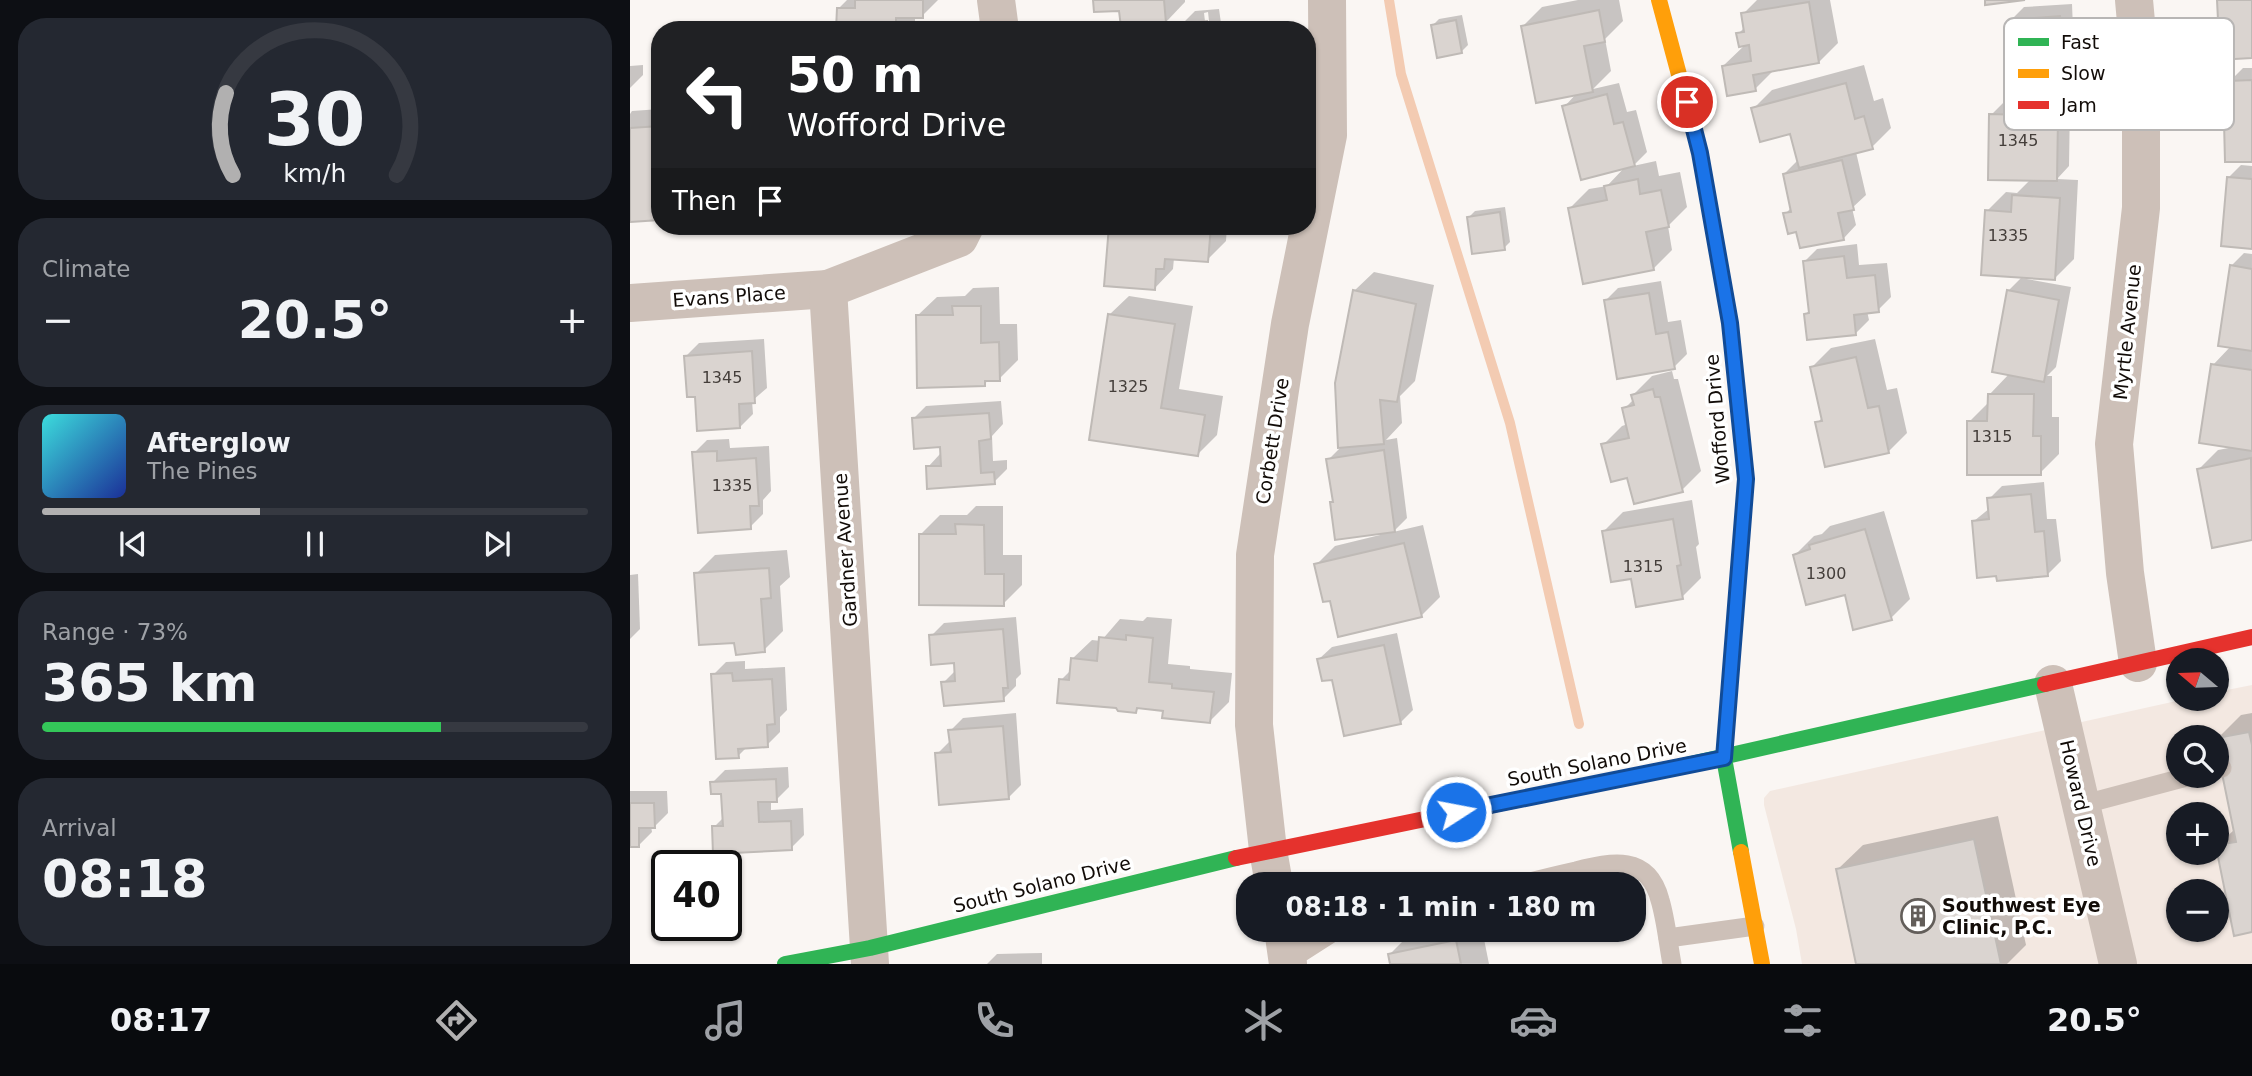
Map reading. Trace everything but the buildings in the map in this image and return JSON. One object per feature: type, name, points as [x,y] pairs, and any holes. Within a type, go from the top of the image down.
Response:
[{"type":"street","points":[[996,0],[999,21]]},
{"type":"street","name":"Corbett Drive","points":[[1316,195],[1328,135],[1327,0]]},
{"type":"street","name":"Wofford Drive","points":[[1659,0],[1700,153],[1730,323],[1746,479],[1724,758],[1762,964]]},
{"type":"street","name":"Myrtle Avenue","points":[[2134,0],[2136,18]]},
{"type":"street","name":"Myrtle Avenue","points":[[2138,663],[2126,573],[2114,444],[2141,208],[2141,130]]},
{"type":"street","points":[[828,289],[959,238],[960,235]]},
{"type":"street","name":"Corbett Drive","points":[[1271,867],[1254,725],[1255,555],[1290,324],[1308,235]]},
{"type":"street","name":"Evans Place","points":[[630,303],[828,289]]},
{"type":"street","name":"Gardner Avenue","points":[[828,289],[870,956]]},
{"type":"street","name":"South Solano Drive","points":[[785,964],[870,956],[1271,867],[1724,758],[2252,637]]},
{"type":"street","name":"Howard Drive","points":[[2053,684],[2119,964]]},
{"type":"lane","points":[[2081,805],[2166,782]]},
{"type":"lane","points":[[1572,872],[1617,862],[1633,865],[1644,872]]},
{"type":"lane","points":[[1646,874],[1660,897],[1672,964]]},
{"type":"lane","points":[[1668,938],[1755,926]]},
{"type":"lane","points":[[1286,951],[1307,942]]},
{"type":"shaded area","points":[[2252,685],[2252,964],[1802,964],[1796,929],[1764,805],[1764,798],[1770,791],[2166,703],[2166,711],[2229,711],[2230,689]]},
{"type":"waterway","points":[[1389,0],[1401,74],[1510,423],[1579,724]]},
{"type":"traffic: fast","points":[[1741,852],[1724,758],[1746,479],[1743,451]]},
{"type":"traffic: fast","points":[[1682,766],[2045,684]]},
{"type":"traffic: fast","points":[[785,964],[870,948],[1236,858]]},
{"type":"traffic: slow","points":[[1659,0],[1700,153],[1730,323],[1743,451]]},
{"type":"traffic: slow","points":[[1741,852],[1762,964]]},
{"type":"traffic: jam","points":[[2045,684],[2252,637]]},
{"type":"traffic: jam","points":[[1236,858],[1682,766]]},
{"type":"place","name":"Southwest Eye Clinic, P.C.","points":[[1918,916]]},
{"type":"route","points":[[1456,812],[1724,758],[1746,479],[1730,323],[1700,153],[1687,102]]}]
